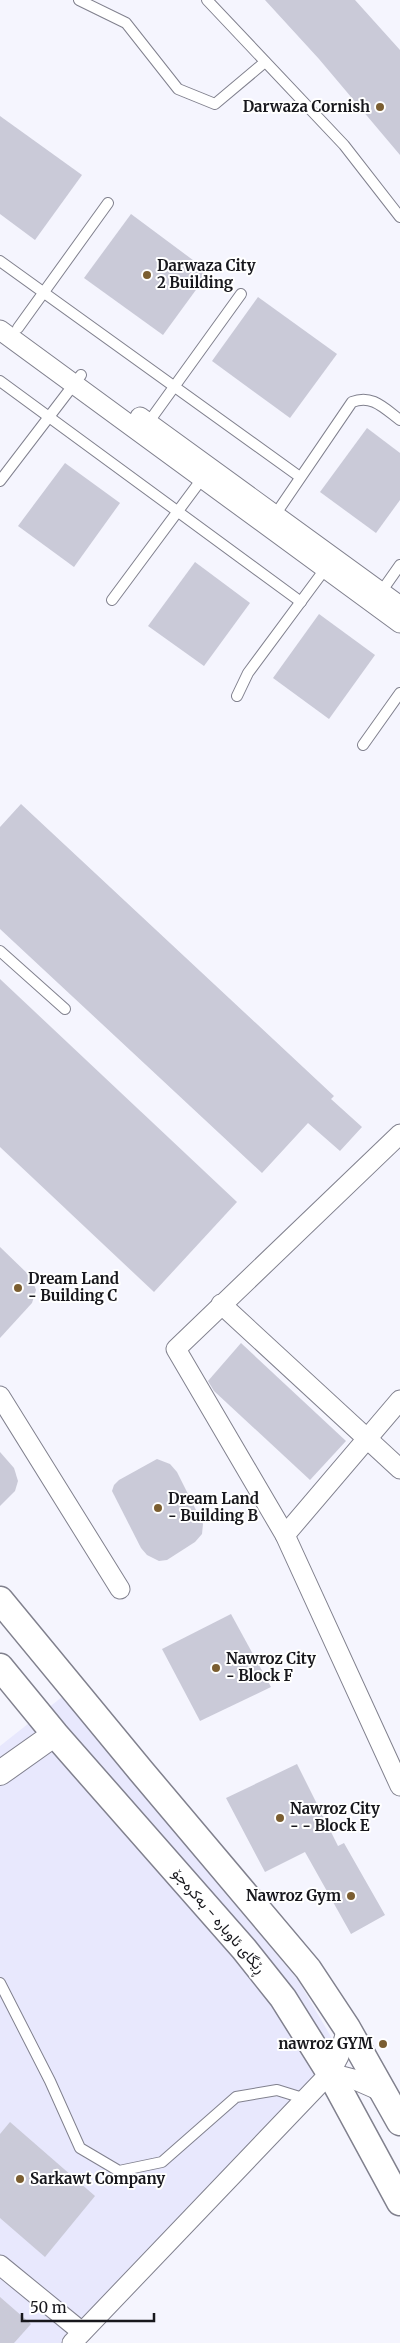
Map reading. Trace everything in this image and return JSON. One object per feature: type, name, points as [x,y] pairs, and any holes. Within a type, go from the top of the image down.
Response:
[{"type":"main road","points":[[0,1600],[140,1771],[277,1930],[332,2002],[393,2109],[375,2114],[364,2122],[360,2128]]},
{"type":"main road","name":"ڕێگای ئاوبارە - بەکرەجۆ","points":[[0,1666],[55,1734],[244,1949],[283,1998],[330,2073],[400,2202]]},
{"type":"main road","points":[[300,2023],[319,2018],[332,2002]]},
{"type":"street","points":[[0,316],[9,329],[329,563],[380,592],[400,606]]},
{"type":"street","points":[[77,380],[148,423],[206,473],[275,515],[400,623]]},
{"type":"street","points":[[398,1779],[285,1535],[176,1349],[400,1134]]},
{"type":"street","points":[[221,1304],[400,1469]]},
{"type":"street","points":[[0,1396],[120,1589]]},
{"type":"street","points":[[285,1535],[400,1400]]},
{"type":"street","points":[[0,1773],[55,1734]]},
{"type":"street","points":[[0,2265],[77,2337],[330,2073],[339,2056],[347,2028]]},
{"type":"street","points":[[330,2073],[353,2079],[393,2109]]},
{"type":"lane","points":[[79,0],[126,23],[178,89],[215,104],[265,62]]},
{"type":"lane","points":[[207,0],[344,145],[400,217]]},
{"type":"lane","points":[[9,329],[44,292],[108,204]]},
{"type":"lane","points":[[0,261],[300,478]]},
{"type":"lane","points":[[148,423],[241,294]]},
{"type":"lane","points":[[0,481],[77,380]]},
{"type":"lane","points":[[0,381],[301,602]]},
{"type":"lane","points":[[275,515],[352,402],[361,398],[370,399],[400,420]]},
{"type":"lane","points":[[112,600],[206,473]]},
{"type":"lane","points":[[238,696],[248,673],[329,563]]},
{"type":"lane","points":[[380,592],[400,565]]},
{"type":"lane","points":[[363,745],[400,693]]},
{"type":"lane","points":[[0,951],[65,1009]]},
{"type":"lane","points":[[0,1983],[50,2081],[80,2148],[119,2171],[162,2162],[236,2097],[277,2090],[306,2099]]},
{"type":"shaded area","points":[[62,1697],[298,1980],[345,2061],[76,2343],[0,2343],[0,1746]]},
{"type":"building","name":"Darwaza Cornish","points":[[265,0],[355,0],[400,50],[400,155],[319,59]]},
{"type":"building","points":[[0,116],[82,175],[35,240],[0,214]]},
{"type":"building","name":"Darwaza City 2 Building","points":[[131,214],[209,272],[163,335],[84,278]]},
{"type":"building","name":"Darwaza City 2 Building","points":[[258,297],[337,354],[290,418],[212,361]]},
{"type":"building","points":[[367,428],[400,453],[400,500],[376,533],[320,492]]},
{"type":"building","points":[[65,463],[120,503],[74,567],[18,526]]},
{"type":"building","points":[[195,562],[250,603],[204,666],[148,626]]},
{"type":"building","points":[[319,614],[375,655],[329,719],[273,678]]},
{"type":"building","points":[[21,804],[334,1096],[331,1099],[362,1127],[340,1151],[308,1123],[262,1173],[0,929],[0,827]]},
{"type":"building","points":[[0,979],[237,1202],[154,1292],[0,1147]]},
{"type":"building","name":"Dream Land - Building C","points":[[0,1247],[31,1277],[36,1290],[32,1303],[0,1338]]},
{"type":"building","points":[[241,1343],[346,1441],[310,1480],[214,1391],[208,1381]]},
{"type":"building","points":[[0,1452],[14,1468],[18,1481],[15,1491],[0,1506]]},
{"type":"building","name":"Dream Land - Building B","points":[[157,1459],[170,1464],[177,1472],[203,1524],[202,1534],[195,1542],[167,1560],[159,1561],[147,1555],[141,1548],[112,1491],[114,1485],[119,1480]]},
{"type":"building","name":"Nawroz City - Block F","points":[[231,1614],[271,1687],[200,1721],[162,1649]]},
{"type":"building","name":"Nawroz City - - Block E","points":[[297,1764],[338,1846],[344,1843],[385,1915],[351,1934],[305,1852],[265,1872],[226,1798]]},
{"type":"building","name":"Sarkawt Company","points":[[10,2122],[95,2196],[45,2257],[0,2218],[0,2134]]},
{"type":"building","points":[[0,2297],[31,2324],[14,2343],[0,2343]]},
{"type":"place","name":"Darwaza Cornish","points":[[380,107]]},
{"type":"place","name":"Darwaza City 2 Building","points":[[147,275]]},
{"type":"place","name":"Dream Land - Building C","points":[[18,1288]]},
{"type":"place","name":"Dream Land - Building B","points":[[158,1508]]},
{"type":"place","name":"Nawroz City - Block F","points":[[216,1668]]},
{"type":"place","name":"Nawroz City - - Block E","points":[[280,1818]]},
{"type":"place","name":"Nawroz Gym","points":[[351,1896]]},
{"type":"place","name":"nawroz GYM","points":[[383,2044]]},
{"type":"place","name":"Sarkawt Company","points":[[20,2179]]}]
